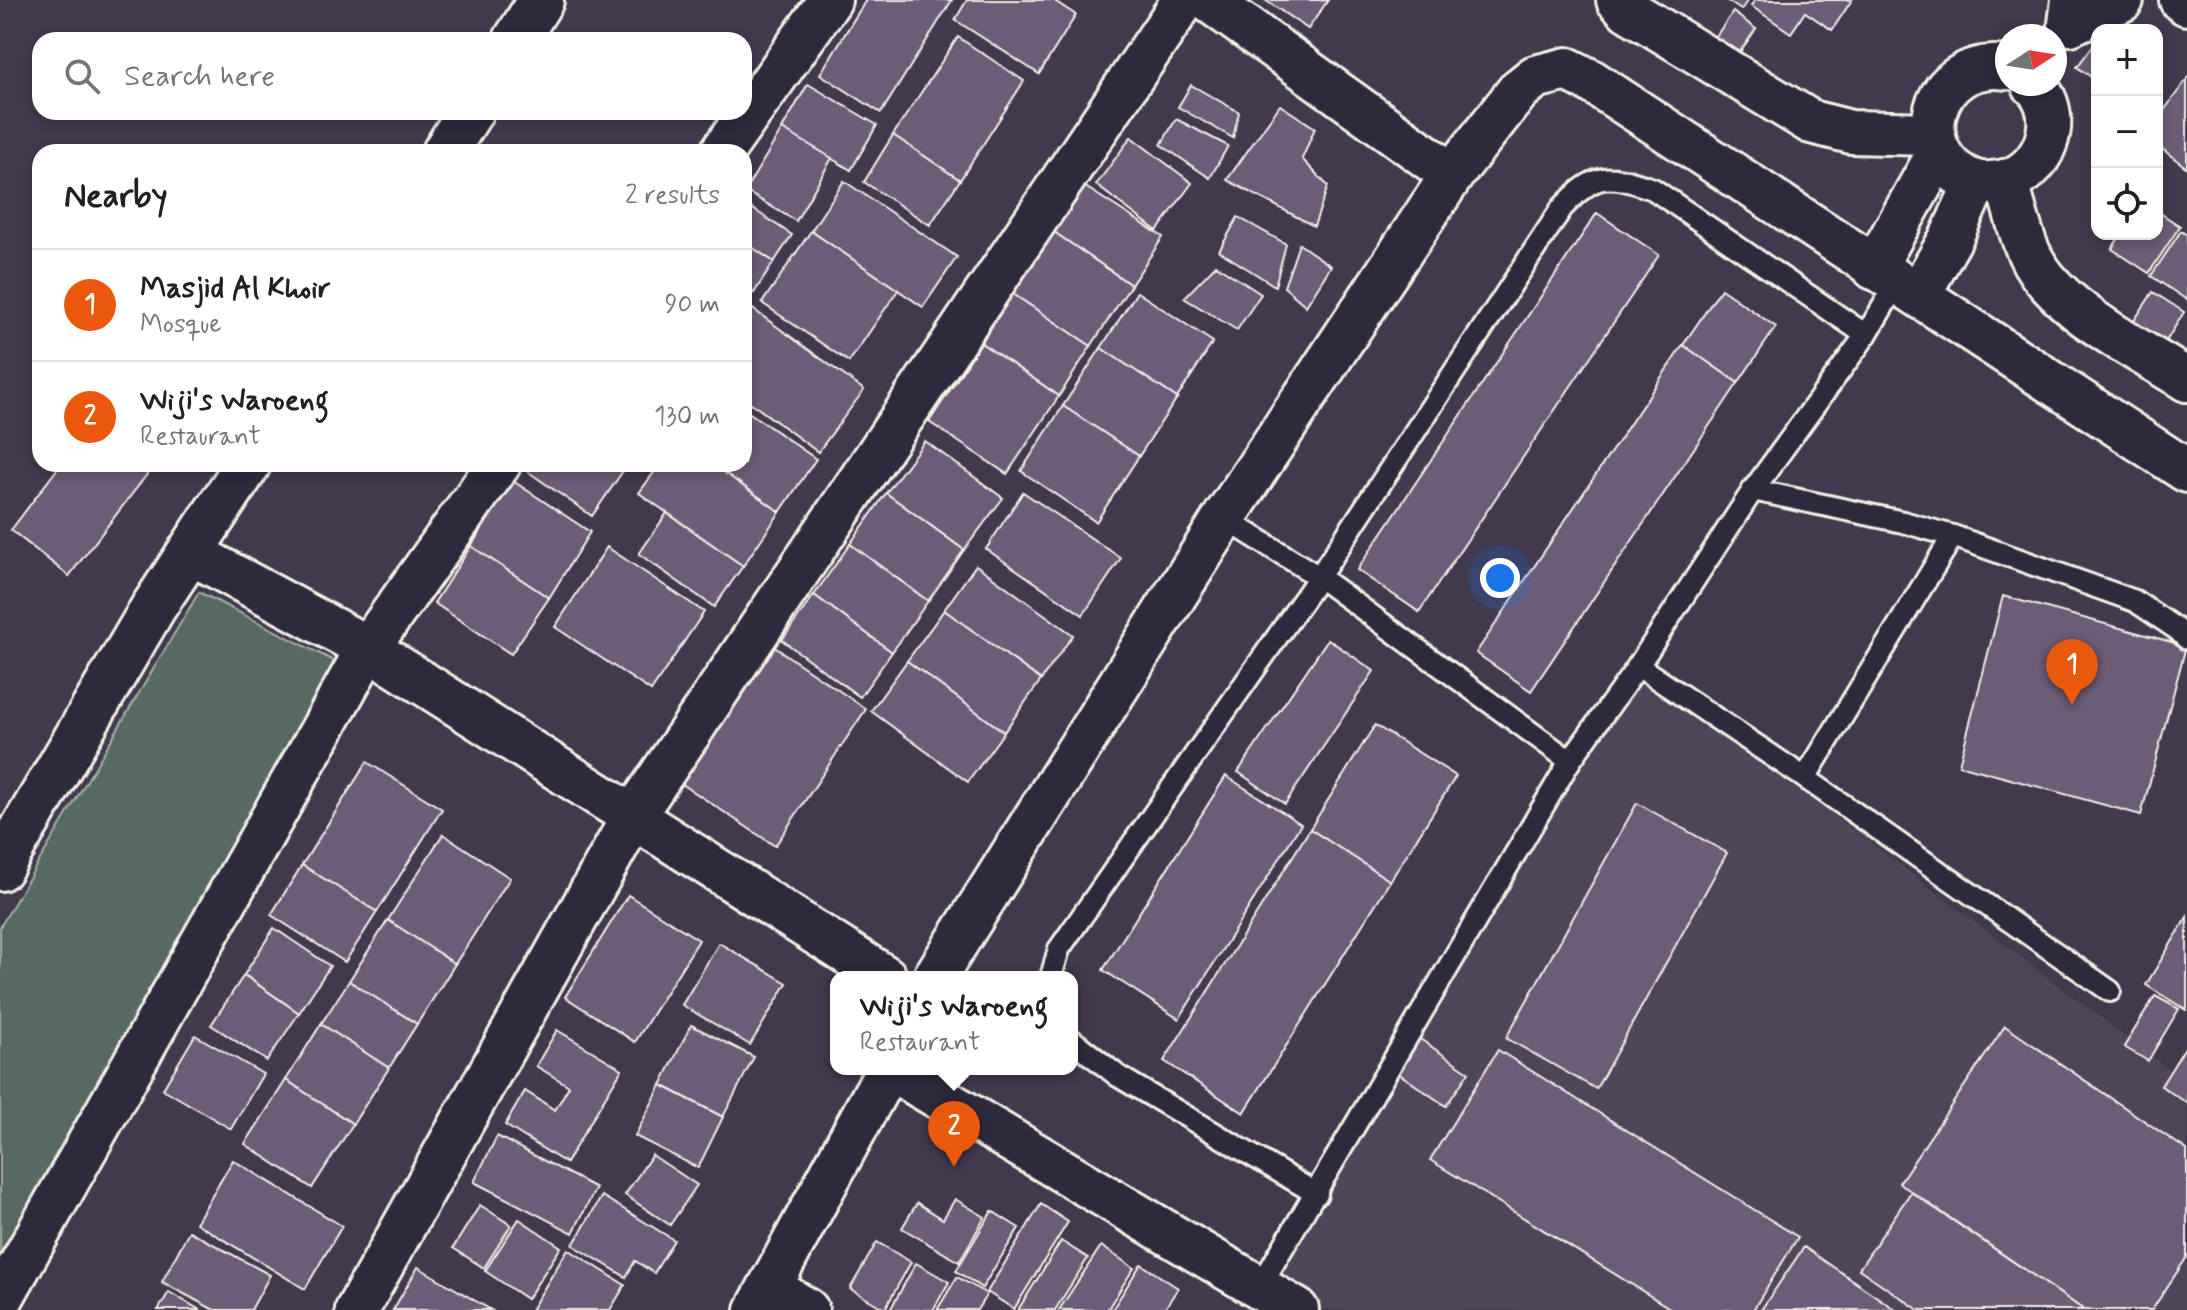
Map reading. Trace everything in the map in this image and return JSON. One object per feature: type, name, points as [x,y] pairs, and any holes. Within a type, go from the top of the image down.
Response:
[{"type":"street","points":[[521,32],[541,0]]},
{"type":"street","points":[[752,110],[830,0]]},
{"type":"street","points":[[357,1310],[634,815],[1184,0]]},
{"type":"street","points":[[1208,0],[1452,175]]},
{"type":"street","points":[[1618,0],[1628,10],[1811,122],[1851,132],[1936,143]]},
{"type":"street","points":[[2066,21],[2122,0]]},
{"type":"street","points":[[2181,0],[2187,4]]},
{"type":"street","points":[[1896,282],[1936,143],[1933,115],[1940,96],[1952,81],[1968,70],[1995,67]]},
{"type":"street","points":[[939,971],[1224,518],[1452,175],[1519,90],[1535,77],[1567,69],[1591,81],[2187,471]]},
{"type":"street","points":[[1936,143],[1951,168],[1991,182],[2024,174],[2038,160],[2047,143],[2049,125],[2046,106],[2040,96]]},
{"type":"street","points":[[450,144],[465,120]]},
{"type":"street","points":[[728,144],[745,120]]},
{"type":"street","points":[[1896,282],[1951,238],[1991,182]]},
{"type":"street","points":[[1991,182],[2047,283],[2067,303],[2187,380]]},
{"type":"street","points":[[0,868],[153,608],[243,472]]},
{"type":"street","points":[[0,1301],[368,648],[493,472]]},
{"type":"street","points":[[191,553],[368,648],[876,971]]},
{"type":"street","points":[[807,1310],[764,1299],[887,1075]]},
{"type":"street","points":[[900,1075],[1297,1310]]},
{"type":"lane","points":[[1053,971],[1059,949],[1319,577],[1562,208],[1583,185],[1607,177],[1653,189],[1866,335]]},
{"type":"lane","points":[[1259,1288],[1570,761],[1638,666],[1753,490],[1866,335],[1896,282]]},
{"type":"lane","points":[[1753,490],[1903,522],[1953,536],[2135,601],[2187,639]]},
{"type":"lane","points":[[1224,518],[1319,577],[1570,761]]},
{"type":"lane","points":[[1805,778],[1953,536]]},
{"type":"lane","points":[[1638,666],[1805,778],[2110,991]]},
{"type":"lane","points":[[1078,1045],[1118,1076],[1317,1194]]},
{"type":"shaded area","points":[[1638,666],[2187,1083],[2187,1310],[1295,1310],[1259,1288]]},
{"type":"green space","points":[[199,592],[338,663],[0,1255],[0,927]]},
{"type":"building","points":[[866,0],[952,0],[881,113],[820,74]]},
{"type":"building","points":[[967,0],[1053,0],[1076,15],[1039,74],[955,20]]},
{"type":"building","points":[[1265,0],[1328,0],[1308,29]]},
{"type":"building","points":[[1726,0],[1748,0],[1741,10]]},
{"type":"building","points":[[1755,0],[1852,0],[1832,30],[1805,12],[1791,33],[1751,6]]},
{"type":"building","points":[[1733,12],[1756,29],[1732,63],[1709,46]]},
{"type":"building","points":[[958,37],[1024,81],[960,180],[893,135]]},
{"type":"building","points":[[2091,48],[2091,77],[2077,67]]},
{"type":"building","points":[[2187,79],[2187,168],[2163,150],[2163,112]]},
{"type":"building","points":[[808,84],[877,125],[851,170],[782,129]]},
{"type":"building","points":[[1191,85],[1239,112],[1233,138],[1178,107]]},
{"type":"building","points":[[1280,105],[1315,128],[1302,159],[1328,186],[1314,226],[1227,180]]},
{"type":"building","points":[[1176,119],[1228,146],[1210,178],[1161,145]]},
{"type":"building","points":[[782,129],[832,158],[796,221],[752,195],[752,179]]},
{"type":"building","points":[[893,135],[960,180],[930,225],[864,182]]},
{"type":"building","points":[[1131,137],[1192,183],[1157,231],[1096,185]]},
{"type":"building","points":[[844,181],[957,257],[923,307],[811,231]]},
{"type":"building","points":[[1084,186],[1163,237],[1131,285],[1054,232]]},
{"type":"building","points":[[752,208],[792,235],[774,262],[752,247]]},
{"type":"building","points":[[1597,213],[1659,255],[1419,612],[1357,570]]},
{"type":"building","points":[[2163,215],[2180,226],[2149,273],[2112,249],[2117,240],[2163,240]]},
{"type":"building","points":[[1238,217],[1286,244],[1275,286],[1219,251]]},
{"type":"building","points":[[811,231],[898,290],[849,362],[762,303]]},
{"type":"building","points":[[2181,231],[2187,235],[2187,300],[2151,276]]},
{"type":"building","points":[[1054,232],[1131,285],[1091,346],[1013,294]]},
{"type":"building","points":[[1299,244],[1331,266],[1306,306],[1284,287]]},
{"type":"building","points":[[752,247],[774,262],[754,293],[752,292]]},
{"type":"building","points":[[1216,265],[1261,294],[1237,330],[1184,298]]},
{"type":"building","points":[[1721,289],[1776,327],[1738,383],[1683,345]]},
{"type":"building","points":[[1137,292],[1213,342],[1177,398],[1101,348]]},
{"type":"building","points":[[2153,292],[2184,312],[2160,351],[2128,330]]},
{"type":"building","points":[[1013,294],[1091,346],[1059,396],[981,343]]},
{"type":"building","points":[[752,308],[864,390],[818,452],[752,404]]},
{"type":"building","points":[[981,343],[1059,396],[1007,474],[929,422]]},
{"type":"building","points":[[1683,345],[1738,383],[1531,691],[1476,653]]},
{"type":"building","points":[[1101,348],[1177,398],[1139,456],[1063,406]]},
{"type":"building","points":[[1063,406],[1139,456],[1096,522],[1021,471]]},
{"type":"building","points":[[752,415],[816,459],[780,512],[723,472],[752,472]]},
{"type":"building","points":[[925,441],[1003,498],[964,550],[886,493]]},
{"type":"building","points":[[55,472],[149,472],[69,576],[11,530]]},
{"type":"building","points":[[528,472],[622,472],[592,516]]},
{"type":"building","points":[[654,472],[723,472],[780,512],[743,566],[639,493]]},
{"type":"building","points":[[513,481],[590,532],[549,598],[471,546]]},
{"type":"building","points":[[1023,492],[1121,558],[1083,615],[986,549]]},
{"type":"building","points":[[886,493],[964,550],[928,601],[850,544]]},
{"type":"building","points":[[667,513],[743,566],[714,607],[639,554]]},
{"type":"building","points":[[850,544],[928,601],[892,652],[814,595]]},
{"type":"building","points":[[471,546],[549,598],[511,654],[434,603]]},
{"type":"building","points":[[607,547],[704,612],[651,691],[555,627]]},
{"type":"building","points":[[976,565],[1073,635],[1041,680],[944,610]]},
{"type":"building","points":[[814,595],[892,652],[860,697],[782,640]]},
{"type":"building","points":[[2003,596],[2186,646],[2141,815],[1959,765]]},
{"type":"building","points":[[944,610],[1041,680],[1004,732],[907,661]]},
{"type":"building","points":[[1328,639],[1374,671],[1285,804],[1238,772]]},
{"type":"building","points":[[773,646],[866,709],[775,846],[682,784]]},
{"type":"building","points":[[907,661],[1004,732],[968,782],[871,711]]},
{"type":"building","points":[[1375,725],[1456,776],[1390,881],[1310,829]]},
{"type":"building","points":[[367,762],[442,809],[377,912],[302,865]]},
{"type":"building","points":[[1226,776],[1301,824],[1179,1019],[1103,970]]},
{"type":"building","points":[[1637,803],[1727,853],[1596,1089],[1506,1038]]},
{"type":"building","points":[[1310,829],[1390,881],[1244,1113],[1164,1061]]},
{"type":"building","points":[[443,834],[510,878],[455,964],[388,920]]},
{"type":"building","points":[[302,865],[377,912],[345,962],[271,915]]},
{"type":"building","points":[[628,895],[699,940],[635,1042],[565,997]]},
{"type":"building","points":[[2187,917],[2187,1008],[2186,1010],[2146,985]]},
{"type":"building","points":[[388,920],[455,964],[417,1024],[349,981]]},
{"type":"building","points":[[274,928],[330,966],[299,1013],[244,975]]},
{"type":"building","points":[[719,943],[787,983],[750,1045],[682,1005]]},
{"type":"building","points":[[244,975],[299,1013],[267,1061],[211,1025]]},
{"type":"building","points":[[349,981],[417,1024],[389,1068],[321,1024]]},
{"type":"building","points":[[2155,996],[2179,1009],[2148,1061],[2124,1047]]},
{"type":"building","points":[[321,1024],[389,1068],[353,1124],[286,1080]]},
{"type":"building","points":[[691,1025],[754,1057],[723,1117],[661,1085]]},
{"type":"building","points":[[2005,1026],[2187,1150],[2187,1257],[2152,1310],[2084,1310],[1899,1183]]},
{"type":"building","points":[[557,1030],[622,1069],[566,1163],[505,1125],[525,1091],[555,1110],[569,1086],[536,1066]]},
{"type":"building","points":[[195,1035],[263,1074],[231,1129],[163,1089]]},
{"type":"building","points":[[1420,1039],[1469,1072],[1446,1106],[1398,1073]]},
{"type":"building","points":[[2187,1044],[2187,1103],[2161,1086]]},
{"type":"building","points":[[1498,1050],[1798,1237],[1753,1310],[1673,1310],[1430,1160]]},
{"type":"building","points":[[286,1080],[353,1124],[312,1188],[245,1144]]},
{"type":"building","points":[[661,1085],[723,1117],[698,1168],[635,1136]]},
{"type":"building","points":[[497,1136],[596,1188],[573,1233],[474,1182]]},
{"type":"building","points":[[652,1155],[697,1185],[670,1225],[625,1195]]},
{"type":"building","points":[[233,1160],[342,1226],[305,1289],[196,1223]]},
{"type":"building","points":[[1911,1192],[2084,1310],[1919,1310],[1859,1269]]},
{"type":"building","points":[[602,1196],[674,1240],[654,1273],[635,1261],[626,1277],[573,1245]]},
{"type":"building","points":[[955,1199],[985,1217],[959,1262],[902,1228],[917,1203],[943,1219]]},
{"type":"building","points":[[1041,1204],[1068,1222],[1014,1309],[987,1292]]},
{"type":"building","points":[[480,1205],[511,1225],[484,1268],[453,1248]]},
{"type":"building","points":[[992,1211],[1019,1228],[982,1288],[956,1271]]},
{"type":"building","points":[[519,1219],[561,1247],[527,1299],[485,1271]]},
{"type":"building","points":[[189,1231],[270,1275],[251,1310],[214,1310],[162,1282]]},
{"type":"building","points":[[1061,1241],[1088,1258],[1055,1310],[1018,1310]]},
{"type":"building","points":[[877,1242],[911,1262],[885,1309],[850,1289]]},
{"type":"building","points":[[1101,1246],[1134,1268],[1107,1310],[1059,1310]]},
{"type":"building","points":[[1804,1247],[1896,1310],[1761,1310]]},
{"type":"building","points":[[568,1249],[625,1285],[610,1310],[531,1310]]},
{"type":"building","points":[[916,1263],[949,1282],[933,1310],[890,1310]]},
{"type":"building","points":[[1141,1264],[1178,1288],[1164,1310],[1112,1310]]},
{"type":"building","points":[[418,1267],[491,1310],[393,1310]]},
{"type":"building","points":[[957,1277],[987,1294],[977,1310],[937,1310]]},
{"type":"building","points":[[169,1292],[200,1310],[158,1310]]},
{"type":"place","name":"Masjid Al Khoir","points":[[2072,705]]},
{"type":"place","name":"Wiji's Waroeng","points":[[954,1167]]}]
